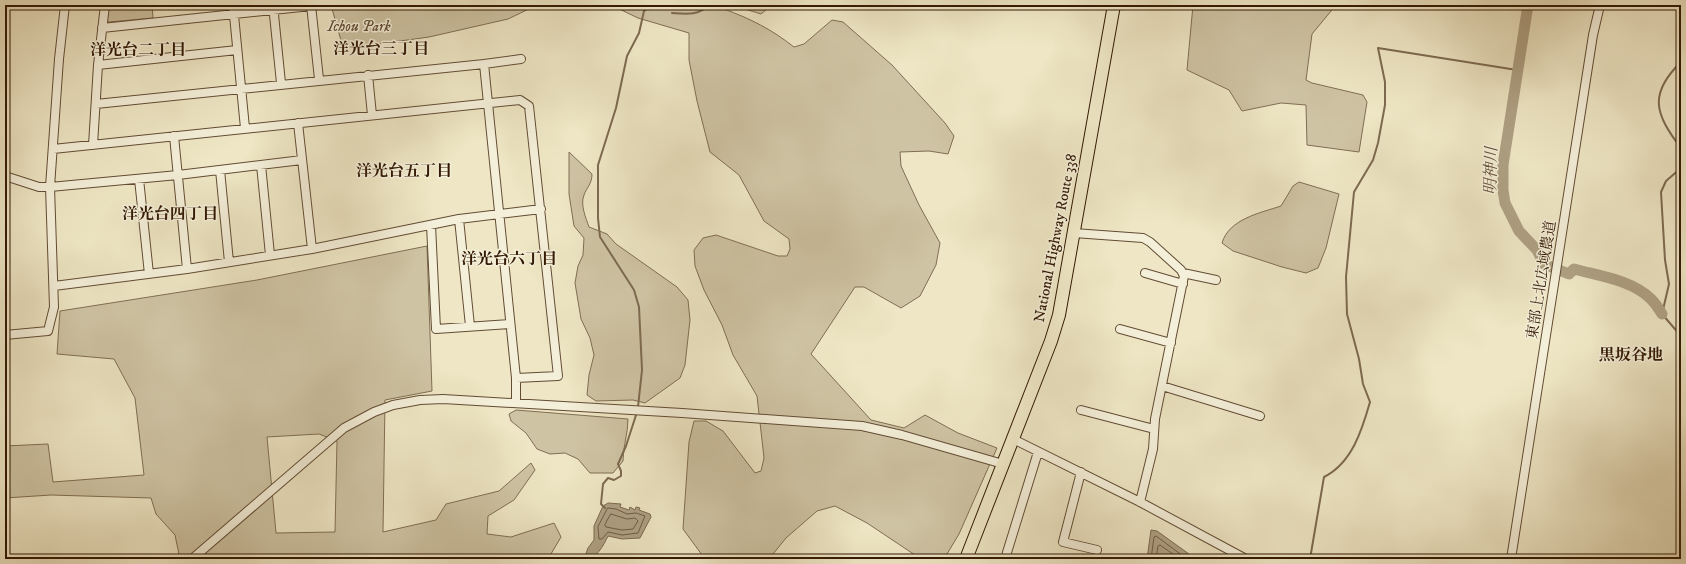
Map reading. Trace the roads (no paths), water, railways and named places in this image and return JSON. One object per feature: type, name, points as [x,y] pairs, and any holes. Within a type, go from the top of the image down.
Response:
[{"type":"highway","name":"National Highway Route 338","points":[[966,559],[1056,328],[1114,5]]},
{"type":"street","points":[[5,335],[48,331],[54,307],[50,187],[59,59],[65,5]]},
{"type":"street","points":[[93,145],[98,65],[105,5]]},
{"type":"street","points":[[102,28],[233,9],[311,5],[319,79]]},
{"type":"street","name":"東部上北広域農道","points":[[1511,559],[1592,42],[1600,5]]},
{"type":"street","points":[[274,7],[281,84]]},
{"type":"street","points":[[233,9],[245,128]]},
{"type":"street","points":[[98,65],[237,50]]},
{"type":"street","points":[[96,104],[319,79],[484,64],[521,59]]},
{"type":"street","points":[[484,64],[516,378],[516,402]]},
{"type":"street","points":[[368,74],[372,115]]},
{"type":"street","points":[[53,149],[520,100],[529,106],[558,376],[516,378]]},
{"type":"street","points":[[298,123],[312,249]]},
{"type":"street","points":[[174,136],[187,269]]},
{"type":"street","points":[[5,176],[39,187],[50,187],[178,175],[302,160]]},
{"type":"street","points":[[261,165],[270,255]]},
{"type":"street","points":[[220,170],[229,262]]},
{"type":"street","points":[[139,179],[149,274]]},
{"type":"street","points":[[54,286],[187,269],[312,249],[459,219],[541,209]]},
{"type":"street","points":[[459,219],[470,326]]},
{"type":"street","points":[[430,225],[436,329],[510,324]]},
{"type":"street","points":[[1074,233],[1143,238],[1150,242],[1183,273],[1216,280]]},
{"type":"street","points":[[1145,273],[1183,284]]},
{"type":"street","points":[[1140,502],[1153,449],[1154,429],[1183,284],[1183,273]]},
{"type":"street","points":[[1120,329],[1171,342]]},
{"type":"street","points":[[1162,386],[1260,416]]},
{"type":"street","points":[[192,559],[318,448],[357,420],[393,405],[420,400],[443,399],[516,402],[862,426],[902,435],[1003,464]]},
{"type":"street","points":[[1081,410],[1154,429]]},
{"type":"street","points":[[1013,439],[1140,502],[1246,559]]},
{"type":"street","points":[[1005,559],[1038,452]]},
{"type":"street","points":[[1081,472],[1063,542],[1097,550]]},
{"type":"water","points":[[608,503],[621,504],[620,507],[629,510],[630,507],[635,510],[636,507],[640,508],[639,510],[650,514],[651,517],[640,538],[622,539],[608,536],[602,548],[593,557],[584,559],[588,548],[594,540],[594,526],[603,506]]},
{"type":"water","points":[[1151,530],[1157,531],[1189,554],[1192,559],[1147,559]]},
{"type":"waterway","points":[[638,407],[642,370],[639,307],[634,290],[600,237],[598,218],[598,165],[616,108],[627,56],[639,33],[644,11],[653,5]]},
{"type":"waterway","points":[[672,13],[696,13],[705,9],[709,5]]},
{"type":"waterway","name":"明神川","points":[[1528,5],[1503,165],[1503,190],[1505,203],[1519,231],[1537,250],[1544,264],[1569,274],[1574,269],[1625,283],[1634,287],[1651,299],[1662,314]]},
{"type":"waterway","points":[[1310,559],[1324,477],[1334,471],[1349,454],[1359,434],[1370,402],[1363,384],[1359,359],[1347,314],[1346,277],[1354,192],[1373,160],[1378,143],[1385,105],[1385,82],[1378,48],[1517,70]]},
{"type":"waterway","points":[[1681,62],[1670,73],[1663,84],[1659,104],[1665,125],[1681,148]]},
{"type":"waterway","points":[[1681,168],[1666,181],[1661,192],[1665,260],[1669,284],[1662,314],[1681,336]]},
{"type":"waterway","points":[[605,508],[601,504],[603,484],[608,478],[614,480],[621,476],[621,471],[618,464],[626,446],[637,412]]},
{"type":"district","name":"洋光台三丁目","points":[[381,48]]},
{"type":"district","name":"洋光台二丁目","points":[[138,49]]},
{"type":"district","name":"洋光台五丁目","points":[[404,170]]},
{"type":"district","name":"洋光台四丁目","points":[[170,213]]},
{"type":"district","name":"洋光台六丁目","points":[[509,258]]},
{"type":"district","name":"黒坂谷地","points":[[1631,354]]},
{"type":"park label","name":"Ichou Park","points":[[359,26]]}]
